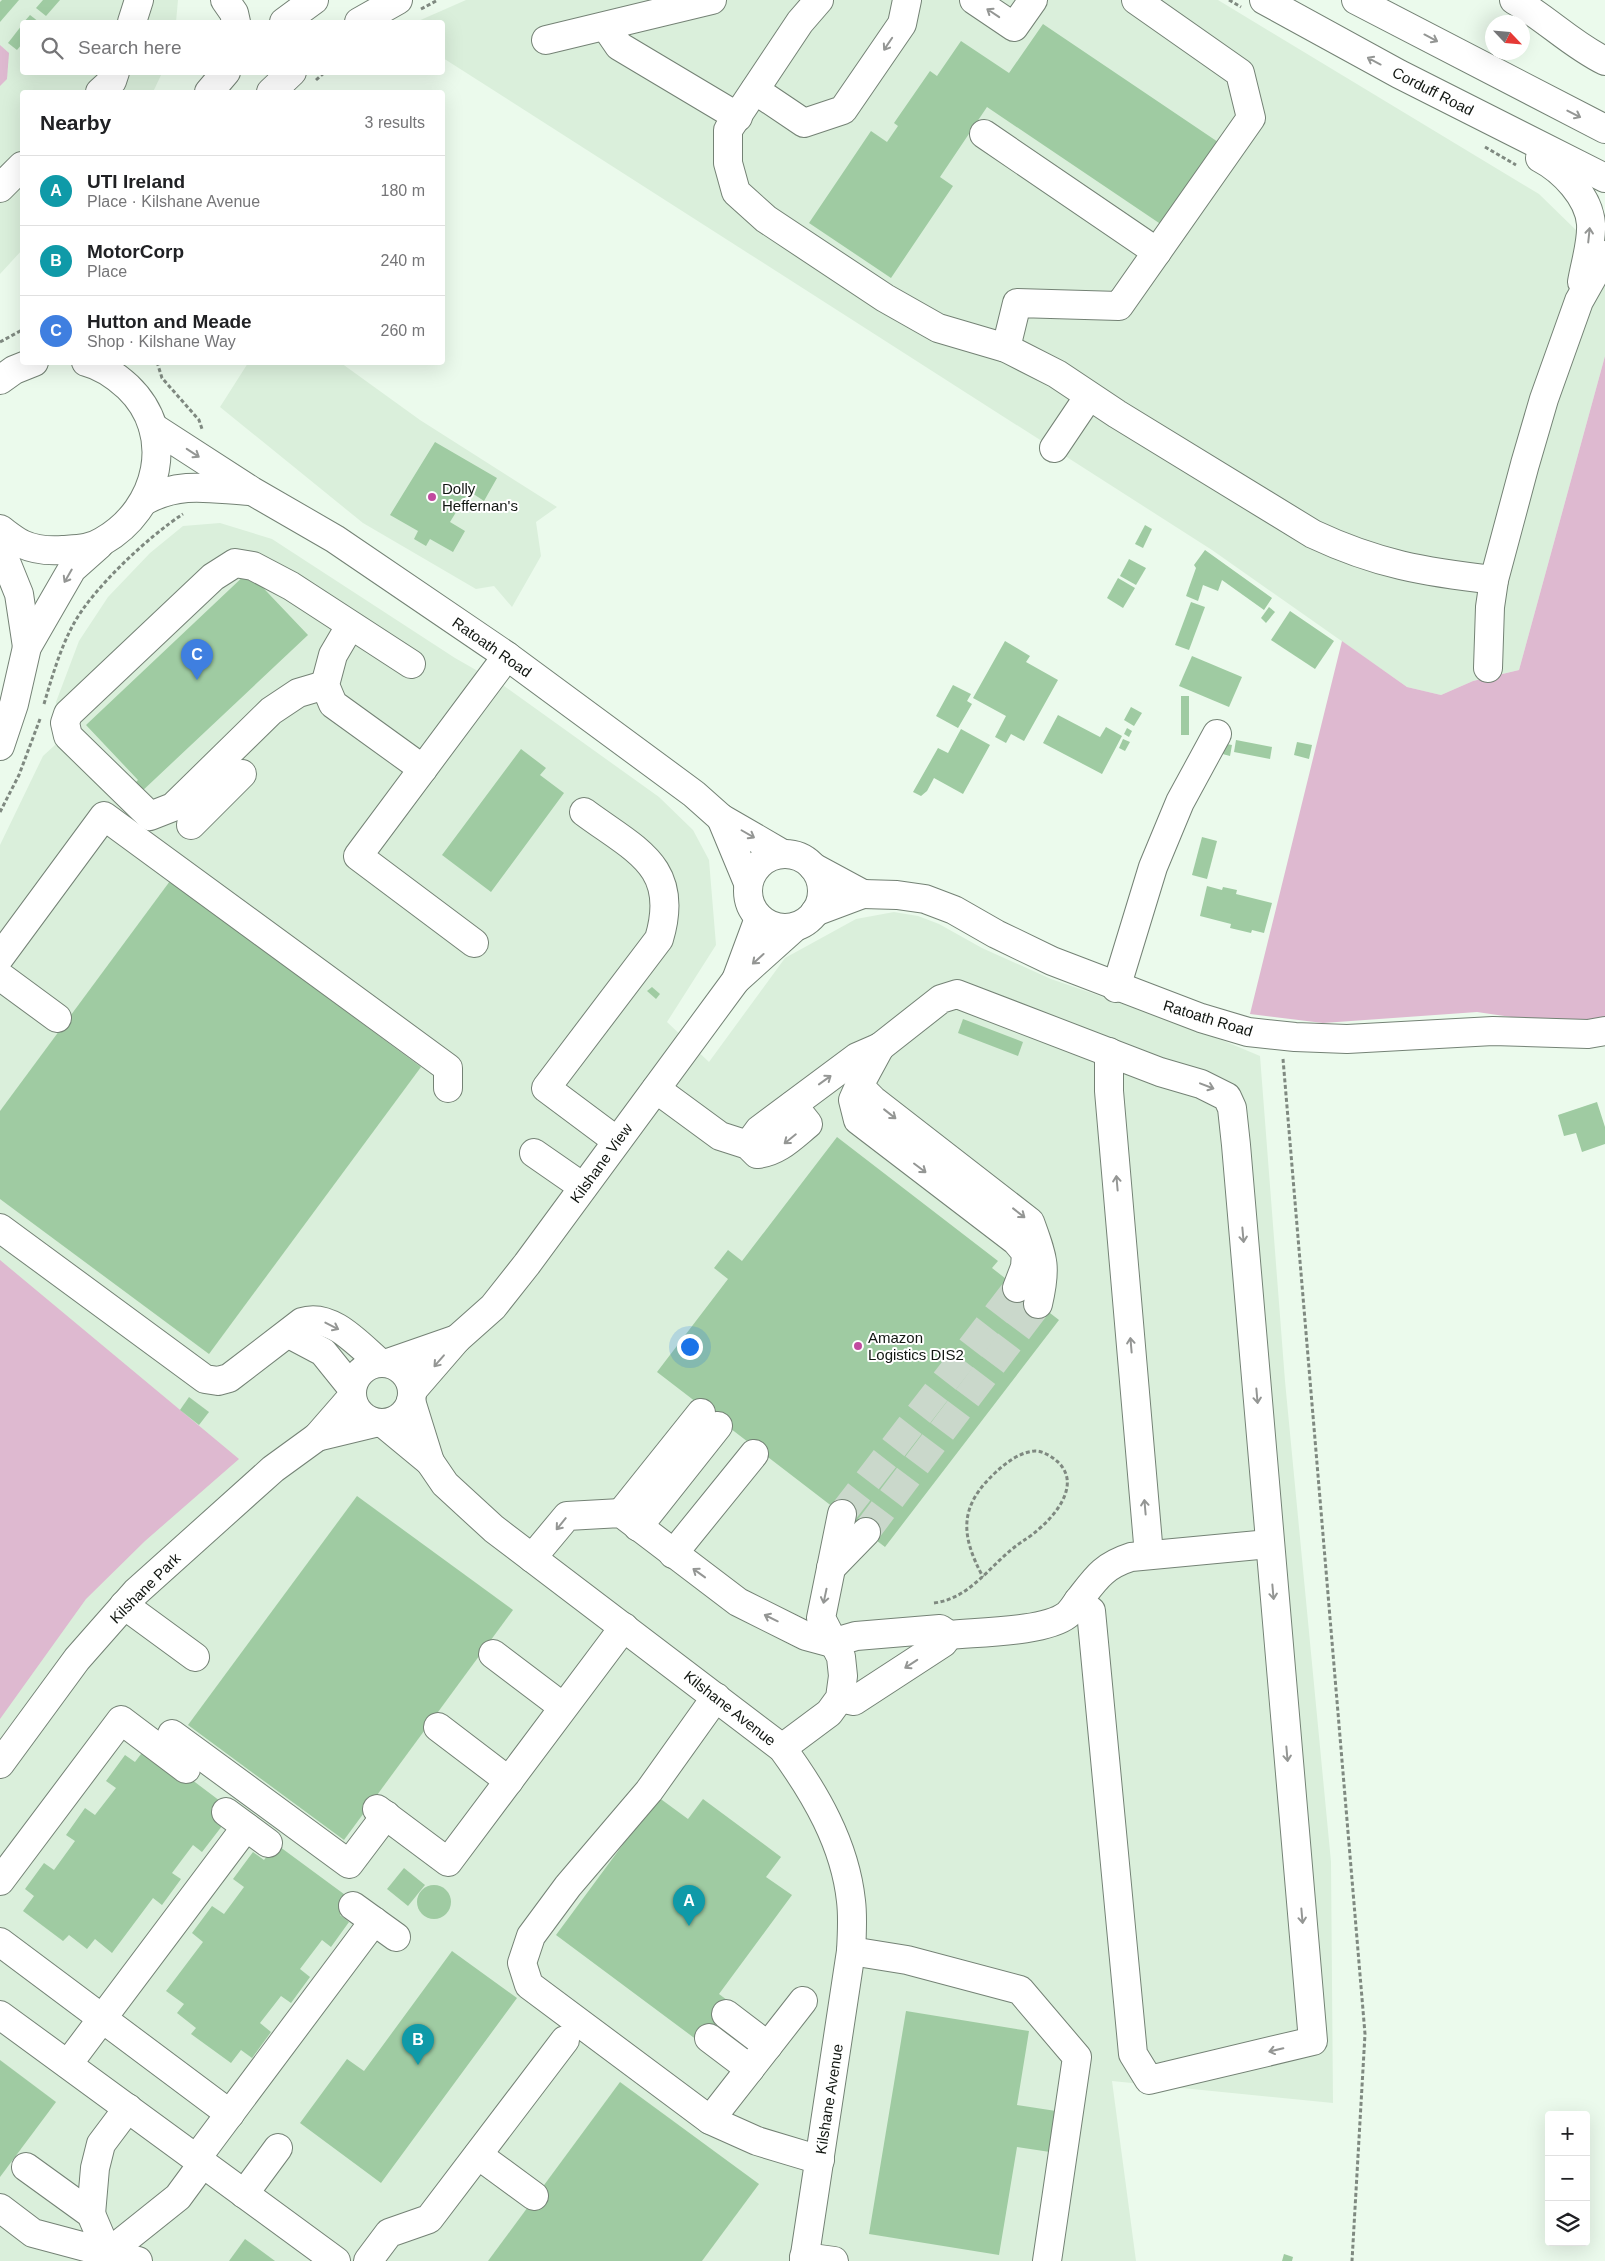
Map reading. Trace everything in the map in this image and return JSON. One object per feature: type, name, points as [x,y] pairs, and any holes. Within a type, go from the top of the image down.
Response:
[{"type":"street","points":[[133,20],[139,0]]},
{"type":"street","points":[[225,0],[234,13],[236,20]]},
{"type":"street","points":[[287,20],[314,0]]},
{"type":"street","points":[[363,20],[398,0]]},
{"type":"street","points":[[546,40],[712,0]]},
{"type":"street","points":[[819,0],[800,22],[728,130],[728,163],[736,192],[766,218],[885,298],[938,328],[1006,348],[1057,374],[1272,511],[1312,534],[1346,550],[1389,564],[1430,573],[1494,580]]},
{"type":"street","points":[[755,90],[804,123],[843,110],[902,24],[907,0]]},
{"type":"street","points":[[974,0],[1014,27],[1033,0]]},
{"type":"street","points":[[1006,348],[1018,303],[1119,306],[1251,118],[1240,74],[1136,0]]},
{"type":"street","name":"Corduff Road","points":[[1264,0],[1421,86],[1605,178]]},
{"type":"street","points":[[1356,0],[1605,129]]},
{"type":"street","points":[[1514,0],[1539,14],[1605,61]]},
{"type":"street","points":[[606,27],[619,46],[738,117]]},
{"type":"street","points":[[102,90],[112,81],[114,75]]},
{"type":"street","points":[[273,90],[289,75]]},
{"type":"street","points":[[1421,86],[1470,120],[1549,163],[1571,183],[1584,203],[1591,224],[1579,301]]},
{"type":"street","points":[[984,134],[1157,252]]},
{"type":"street","points":[[0,188],[20,168]]},
{"type":"street","points":[[1488,668],[1490,607],[1494,580],[1544,399],[1579,301],[1605,255]]},
{"type":"street","points":[[0,746],[14,704],[27,647],[72,569],[102,542],[126,526],[146,500],[156,466],[153,427],[136,395],[116,376],[92,365]]},
{"type":"street","points":[[134,365],[136,395]]},
{"type":"street","points":[[1054,448],[1089,396]]},
{"type":"street","name":"Ratoath Road","points":[[153,427],[252,491],[335,539],[507,656],[694,794],[721,818],[783,854]]},
{"type":"street","name":"Ratoath Road","points":[[146,500],[165,490],[189,487],[252,491]]},
{"type":"street","points":[[0,529],[22,544],[47,551],[84,549],[102,542]]},
{"type":"street","points":[[0,548],[19,594],[27,647]]},
{"type":"street","points":[[325,685],[298,693],[271,711],[173,807],[150,816],[68,736],[65,723],[68,714],[213,577],[235,563],[253,566],[291,586],[411,664]]},
{"type":"street","points":[[350,626],[333,655],[325,685],[332,704],[423,769]]},
{"type":"street","points":[[474,943],[358,856],[507,656]]},
{"type":"street","points":[[1116,988],[1157,859],[1180,802],[1218,734]]},
{"type":"street","points":[[191,825],[242,774]]},
{"type":"street","points":[[584,812],[651,862],[662,879],[665,898],[666,917],[659,939],[546,1088],[617,1141]]},
{"type":"street","points":[[0,957],[104,816],[448,1068],[448,1088]]},
{"type":"street","name":"Ratoath Road","points":[[721,818],[748,883]]},
{"type":"street","points":[[783,854],[794,855],[805,860],[813,867],[819,877],[821,892],[805,920],[782,928],[770,925],[759,918],[752,908],[748,896],[748,883],[753,871],[762,862],[772,856],[783,854]]},
{"type":"street","name":"Ratoath Road","points":[[813,867],[863,894],[916,898],[954,910],[1044,958],[1116,988],[1201,1018],[1248,1032],[1282,1036],[1347,1039],[1493,1032],[1588,1034],[1605,1032]]},
{"type":"street","name":"Ratoath Road","points":[[805,920],[863,894]]},
{"type":"street","name":"Kilshane View","points":[[736,980],[759,918]]},
{"type":"street","name":"Kilshane View","points":[[412,1396],[457,1339],[493,1307],[736,980],[805,920]]},
{"type":"street","points":[[0,976],[57,1018]]},
{"type":"street","points":[[656,1089],[720,1136],[748,1145],[757,1154],[769,1153],[779,1148],[808,1124],[793,1105],[857,1057],[880,1047],[941,999],[957,994],[1160,1072],[1217,1090],[1227,1097],[1232,1108],[1312,2041],[1149,2080],[1133,2054],[1091,1611],[1078,1601]]},
{"type":"street","points":[[880,1047],[861,1082],[864,1091],[872,1100],[1030,1222],[1034,1253],[1045,1274],[1028,1296]]},
{"type":"street","points":[[1110,1052],[1109,1091],[1149,1555]]},
{"type":"street","points":[[534,1153],[583,1187]]},
{"type":"street","points":[[0,1228],[205,1379],[218,1381],[229,1378],[289,1334],[302,1322],[310,1319],[323,1322],[350,1337],[383,1363],[398,1367],[405,1373],[412,1396],[400,1417],[379,1423],[361,1415],[352,1393],[323,1352],[289,1334]]},
{"type":"street","name":"Kilshane View","points":[[383,1363],[457,1339]]},
{"type":"street","points":[[352,1393],[355,1378],[361,1371],[383,1363]]},
{"type":"street","name":"Kilshane Park","points":[[0,1764],[77,1659],[124,1605],[143,1585],[273,1469],[317,1437],[352,1393]]},
{"type":"street","name":"Kilshane Avenue","points":[[412,1396],[430,1462]]},
{"type":"street","points":[[629,1520],[709,1420]]},
{"type":"street","name":"Kilshane Park","points":[[317,1437],[379,1423]]},
{"type":"street","name":"Kilshane Avenue","points":[[379,1423],[430,1462],[445,1484],[470,1509],[782,1748],[809,1786],[837,1841],[852,1901],[851,1951],[804,2259]]},
{"type":"street","points":[[673,1554],[754,1454]]},
{"type":"street","points":[[782,1748],[829,1713],[840,1698],[843,1676],[841,1657],[820,1618],[842,1514]]},
{"type":"street","points":[[532,1558],[567,1516],[629,1520],[738,1602],[806,1636],[832,1643],[856,1636],[940,1629],[949,1635],[1048,1624],[1068,1614],[1105,1568],[1131,1557],[1269,1544]]},
{"type":"street","points":[[831,1568],[866,1532]]},
{"type":"street","points":[[124,1605],[195,1657]]},
{"type":"street","points":[[172,1734],[349,1864],[382,1812],[448,1862],[624,1627]]},
{"type":"street","points":[[840,1698],[854,1702],[943,1643],[949,1635]]},
{"type":"street","points":[[493,1654],[563,1707]]},
{"type":"street","points":[[716,1697],[649,1791],[568,1886],[531,1936],[522,1964],[528,1985],[710,2120],[757,2141],[820,2160]]},
{"type":"street","points":[[0,1881],[121,1720],[186,1769]]},
{"type":"street","points":[[438,1728],[509,1781]]},
{"type":"street","points":[[68,2064],[101,2019],[236,1819],[268,1843]]},
{"type":"street","points":[[110,2257],[178,2197],[199,2161],[364,1914],[396,1937]]},
{"type":"street","points":[[0,1942],[230,2114]]},
{"type":"street","points":[[851,1951],[907,1960],[1020,1990],[1077,2057],[1047,2261]]},
{"type":"street","points":[[710,2120],[803,2001]]},
{"type":"street","points":[[0,2014],[336,2261]]},
{"type":"street","points":[[726,2014],[768,2046]]},
{"type":"street","points":[[709,2038],[750,2069]]},
{"type":"street","points":[[368,2261],[389,2234],[429,2219],[565,2040]]},
{"type":"street","points":[[110,2257],[91,2214],[97,2156],[101,2144],[128,2108]]},
{"type":"street","points":[[244,2194],[278,2148]]},
{"type":"street","points":[[478,2155],[534,2196]]},
{"type":"street","points":[[26,2167],[91,2214]]},
{"type":"street","points":[[0,2208],[33,2233],[110,2257],[138,2261]]},
{"type":"street","points":[[804,2259],[834,2261]]},
{"type":"path","points":[[0,342],[20,331]]},
{"type":"path","points":[[159,365],[162,378],[199,420],[203,430]]},
{"type":"path","points":[[0,812],[19,775],[37,729],[57,661],[73,624],[99,589],[125,563],[174,520],[188,512]]},
{"type":"path","points":[[1282,1036],[1365,2034],[1352,2261]]},
{"type":"path","points":[[932,1603],[954,1598],[983,1576],[1013,1547],[1040,1531],[1057,1512],[1066,1489],[1066,1478],[1061,1465],[1051,1456],[1037,1451],[1022,1454],[1006,1463],[976,1494],[970,1506],[966,1526],[972,1556],[983,1576]]},
{"type":"shaded area","points":[[0,0],[178,0],[176,20],[20,20],[20,75],[161,75],[154,90],[20,90],[20,252],[0,274]]},
{"type":"shaded area","points":[[466,0],[1218,0],[1539,194],[1578,232],[1605,243],[1605,356],[1519,670],[1473,681],[1441,695],[1407,687],[1212,550],[445,59],[445,20],[421,20]]},
{"type":"shaded area","points":[[0,45],[9,53],[7,79],[0,86]]},
{"type":"shaded area","points":[[1605,356],[1605,1021],[1573,1026],[1477,1012],[1323,1023],[1250,1014],[1342,641],[1407,687],[1441,695],[1473,681],[1519,670]]},
{"type":"shaded area","points":[[247,365],[344,365],[420,420],[557,507],[536,522],[541,556],[512,607],[494,586],[476,589],[363,523],[220,407]]},
{"type":"shaded area","points":[[220,523],[272,539],[455,658],[504,686],[659,797],[693,830],[709,860],[716,945],[667,1022],[709,1062],[785,958],[856,919],[894,912],[918,916],[939,924],[982,948],[1051,979],[1193,1028],[1260,1056],[1285,1381],[1331,1862],[1333,2103],[1112,2081],[1136,2261],[0,2261],[0,845],[43,756],[55,745],[56,702],[79,641],[108,597],[150,553],[183,526]]},
{"type":"shaded area","points":[[0,1260],[239,1459],[145,1541],[86,1599],[0,1719]]},
{"type":"building","points":[[2,0],[19,0],[0,22],[0,2]]},
{"type":"building","points":[[43,0],[60,0],[46,16],[36,8]]},
{"type":"building","points":[[30,15],[36,20],[26,20]]},
{"type":"building","points":[[1043,24],[1218,142],[1162,225],[987,107],[940,177],[953,186],[891,278],[809,223],[871,131],[887,142],[898,126],[894,123],[930,71],[937,76],[961,41],[1009,73]]},
{"type":"building","points":[[20,28],[20,46],[17,50],[8,43]]},
{"type":"building","name":"Dolly Heffernan's","points":[[435,442],[497,478],[484,501],[469,491],[450,522],[465,531],[453,552],[430,539],[426,546],[414,539],[418,531],[390,515]]},
{"type":"building","points":[[1145,525],[1152,529],[1143,548],[1135,544]]},
{"type":"building","points":[[1205,550],[1272,598],[1264,610],[1222,580],[1218,591],[1203,585],[1198,601],[1186,596],[1196,568],[1194,565]]},
{"type":"building","points":[[1129,559],[1146,568],[1136,585],[1120,576]]},
{"type":"building","points":[[248,572],[308,635],[139,794],[132,786],[138,780],[86,725]]},
{"type":"building","points":[[1118,578],[1135,588],[1123,608],[1107,598]]},
{"type":"building","points":[[1191,602],[1205,607],[1189,650],[1175,645]]},
{"type":"building","points":[[1269,607],[1275,612],[1266,623],[1261,618]]},
{"type":"building","points":[[1290,611],[1334,641],[1315,669],[1271,640]]},
{"type":"building","points":[[1005,641],[1030,656],[1026,662],[1058,680],[1024,741],[1011,734],[1006,743],[995,737],[1006,716],[973,698]]},
{"type":"building","points":[[1192,656],[1242,677],[1229,707],[1179,686]]},
{"type":"building","points":[[953,685],[971,694],[967,701],[972,704],[958,728],[936,716]]},
{"type":"building","points":[[1181,696],[1189,696],[1189,735],[1181,735]]},
{"type":"building","points":[[1131,707],[1142,713],[1134,726],[1124,720]]},
{"type":"building","points":[[1058,715],[1100,737],[1106,727],[1122,736],[1102,774],[1043,743]]},
{"type":"building","points":[[1127,728],[1132,731],[1129,737],[1124,734]]},
{"type":"building","points":[[961,729],[990,745],[963,794],[934,778],[927,791],[921,796],[913,792],[938,748],[948,753]]},
{"type":"building","points":[[1123,739],[1130,742],[1125,751],[1119,748]]},
{"type":"building","points":[[1236,740],[1272,747],[1270,759],[1234,752]]},
{"type":"building","points":[[1297,742],[1312,745],[1309,759],[1294,755]]},
{"type":"building","points":[[1221,743],[1232,745],[1230,756],[1219,753]]},
{"type":"building","points":[[521,749],[546,768],[540,775],[564,793],[491,892],[442,855]]},
{"type":"building","points":[[1202,837],[1217,841],[1207,879],[1192,875]]},
{"type":"building","points":[[170,881],[421,1067],[209,1354],[0,1199],[0,1111]]},
{"type":"building","points":[[1207,886],[1222,890],[1223,887],[1237,890],[1236,894],[1272,903],[1264,933],[1252,930],[1251,933],[1230,928],[1231,924],[1200,916]]},
{"type":"building","points":[[652,987],[660,994],[656,999],[647,991]]},
{"type":"building","points":[[963,1019],[1023,1042],[1018,1056],[958,1033]]},
{"type":"building","points":[[1597,1102],[1605,1127],[1605,1144],[1582,1152],[1576,1133],[1564,1136],[1558,1115]]},
{"type":"building","name":"Amazon Logistics DIS2","points":[[837,1137],[998,1261],[992,1268],[1059,1320],[885,1547],[657,1372],[728,1279],[714,1268],[728,1250],[742,1261]]},
{"type":"building","points":[[189,1397],[209,1412],[199,1425],[180,1410]]},
{"type":"building","points":[[357,1496],[513,1610],[344,1840],[188,1725]]},
{"type":"building","points":[[147,1746],[224,1804],[213,1819],[222,1826],[202,1852],[193,1845],[172,1873],[181,1879],[162,1905],[153,1898],[112,1953],[95,1939],[87,1949],[69,1935],[63,1941],[23,1911],[34,1896],[25,1889],[44,1863],[54,1870],[75,1841],[66,1835],[85,1808],[95,1815],[116,1788],[106,1781],[125,1755],[135,1762]]},
{"type":"building","points":[[658,1797],[688,1819],[703,1799],[781,1857],[766,1877],[792,1895],[719,1994],[731,2003],[701,2043],[556,1935]]},
{"type":"building","points":[[276,1844],[352,1900],[340,1915],[349,1922],[331,1947],[322,1940],[300,1969],[310,1977],[291,2003],[281,1996],[260,2023],[271,2032],[252,2058],[241,2050],[231,2063],[191,2034],[196,2028],[177,2013],[184,2004],[166,1991],[203,1942],[192,1933],[212,1906],[224,1914],[244,1887],[233,1879],[253,1852],[264,1860]]},
{"type":"building","points":[[404,1868],[425,1885],[408,1906],[387,1889]]},
{"type":"building","points":[[434,1885],[441,1886],[446,1890],[450,1895],[450,1909],[446,1914],[441,1918],[434,1919],[427,1918],[422,1914],[418,1909],[417,1902],[418,1895],[422,1890],[427,1886]]},
{"type":"building","points":[[452,1951],[517,1998],[381,2183],[300,2123],[347,2059],[364,2071]]},
{"type":"building","points":[[906,2011],[1029,2031],[1017,2105],[1056,2111],[1050,2152],[1017,2147],[999,2255],[869,2234]]},
{"type":"building","points":[[0,2060],[56,2102],[0,2177]]},
{"type":"building","points":[[620,2082],[759,2184],[702,2261],[488,2261]]},
{"type":"building","points":[[245,2239],[275,2261],[229,2261]]},
{"type":"building","points":[[1284,2254],[1293,2257],[1292,2261],[1282,2261]]},
{"type":"tunnel","points":[[842,1514],[1017,1288]]},
{"type":"tunnel","points":[[866,1532],[1038,1304]]},
{"type":"place","name":"Dolly Heffernan's","points":[[432,497]]},
{"type":"place","name":"Hutton and Meade","points":[[197,680]]},
{"type":"place","name":"Amazon Logistics DIS2","points":[[858,1346]]},
{"type":"place","name":"UTI Ireland","points":[[689,1926]]},
{"type":"place","name":"MotorCorp","points":[[418,2065]]}]
